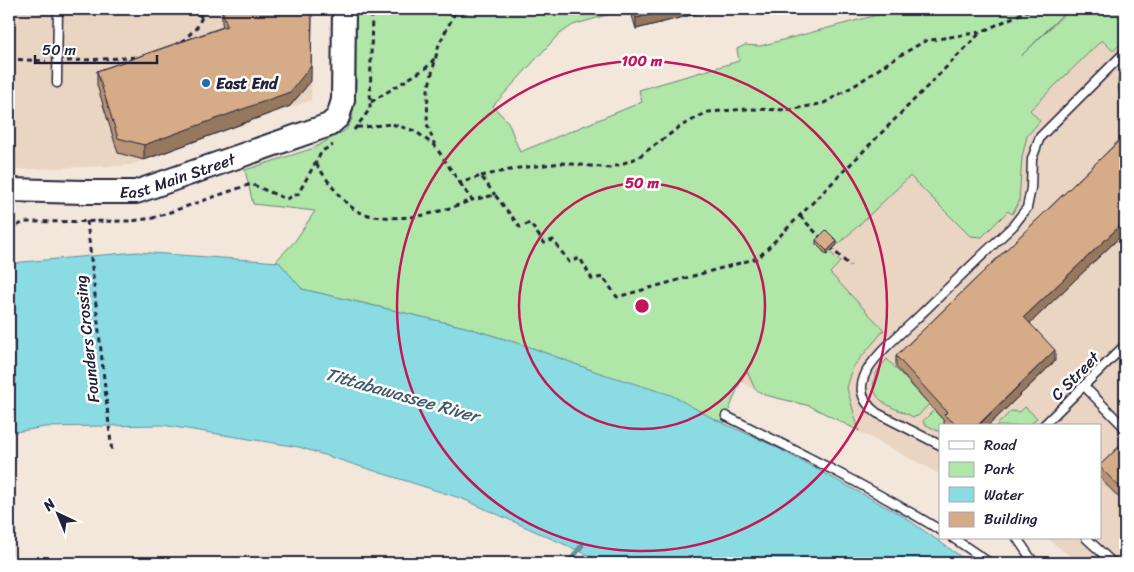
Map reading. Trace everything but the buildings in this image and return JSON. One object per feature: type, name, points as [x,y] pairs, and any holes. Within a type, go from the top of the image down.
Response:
[{"type":"street","points":[[344,9],[343,100],[347,122]]},
{"type":"street","name":"East Main Street","points":[[9,190],[136,192],[329,125],[347,122]]},
{"type":"lane","points":[[57,83],[58,9]]},
{"type":"lane","points":[[939,445],[868,407],[861,392],[864,377],[875,359],[1014,226],[1027,208],[1032,159],[1040,137],[1125,52]]},
{"type":"lane","name":"C Street","points":[[1046,424],[1125,345]]},
{"type":"lane","points":[[1084,386],[1125,428]]},
{"type":"lane","points":[[726,416],[899,505],[939,529]]},
{"type":"lane","points":[[956,540],[990,563]]},
{"type":"lane","points":[[1017,540],[1034,563]]},
{"type":"lane","points":[[1088,540],[1114,563]]},
{"type":"path","points":[[191,9],[202,17]]},
{"type":"path","points":[[175,45],[184,41],[197,27],[206,9]]},
{"type":"path","points":[[457,9],[439,44],[428,90],[427,124],[435,146],[472,200]]},
{"type":"path","points":[[460,183],[481,176],[519,168],[562,162],[611,168],[637,158],[681,126],[708,112],[747,109],[790,110],[824,103],[925,41],[981,32],[1031,9]]},
{"type":"path","points":[[481,176],[520,227],[530,223],[544,243],[554,240],[569,262],[580,258],[592,279],[603,277],[617,297],[758,258],[981,32]]},
{"type":"path","points":[[9,59],[87,61],[141,57]]},
{"type":"path","points":[[370,102],[426,68],[436,57]]},
{"type":"path","points":[[347,122],[364,127],[392,124],[415,131],[435,146]]},
{"type":"path","points":[[316,164],[334,189],[351,207],[368,215],[403,218],[430,215],[472,200],[495,195]]},
{"type":"path","points":[[800,216],[850,266]]},
{"type":"path","name":"Founders Crossing","points":[[87,221],[112,453]]},
{"type":"shaded area","points":[[9,9],[312,9],[311,100],[131,165],[9,170]]},
{"type":"shaded area","points":[[1125,9],[1125,563],[1079,563],[1050,540],[1102,540],[1102,424],[939,424],[939,473],[810,406],[765,395],[740,382],[819,252],[816,244],[949,127]]},
{"type":"green space","points":[[356,9],[616,9],[617,12],[573,25],[558,35],[493,106],[508,122],[520,152],[642,102],[639,90],[739,61],[737,49],[745,45],[760,46],[900,9],[1068,9],[1021,56],[1070,9],[1125,9],[1125,40],[1113,51],[1102,40],[1030,110],[1040,121],[1027,136],[1022,157],[1019,202],[1012,214],[1008,211],[982,237],[970,236],[910,176],[839,244],[832,240],[817,244],[826,255],[830,252],[840,262],[830,273],[884,330],[853,367],[847,388],[859,431],[810,406],[765,395],[755,389],[747,371],[740,382],[724,423],[527,346],[465,327],[302,289],[279,263],[275,262],[295,241],[315,211],[253,204],[245,170],[314,148],[346,130],[352,119],[356,88]]},
{"type":"green space","points":[[1125,65],[1125,104],[1118,89],[1118,79]]},
{"type":"green space","points":[[887,359],[929,404],[918,416],[913,417],[884,403],[876,395],[873,384],[874,379],[879,368]]},
{"type":"green space","points":[[1025,407],[1037,418],[1031,424],[998,424],[1011,411],[1020,412]]},
{"type":"green space","points":[[934,410],[947,424],[939,424],[939,432],[924,424],[923,421]]},
{"type":"water","name":"Tittabawassee River","points":[[137,252],[279,262],[302,289],[465,327],[671,395],[716,420],[772,445],[903,516],[970,563],[606,563],[463,499],[299,447],[162,425],[45,427],[9,433],[9,265],[22,262]]},
{"type":"waterway","points":[[569,563],[582,545]]},
{"type":"place","name":"East End","points":[[206,83]]}]
